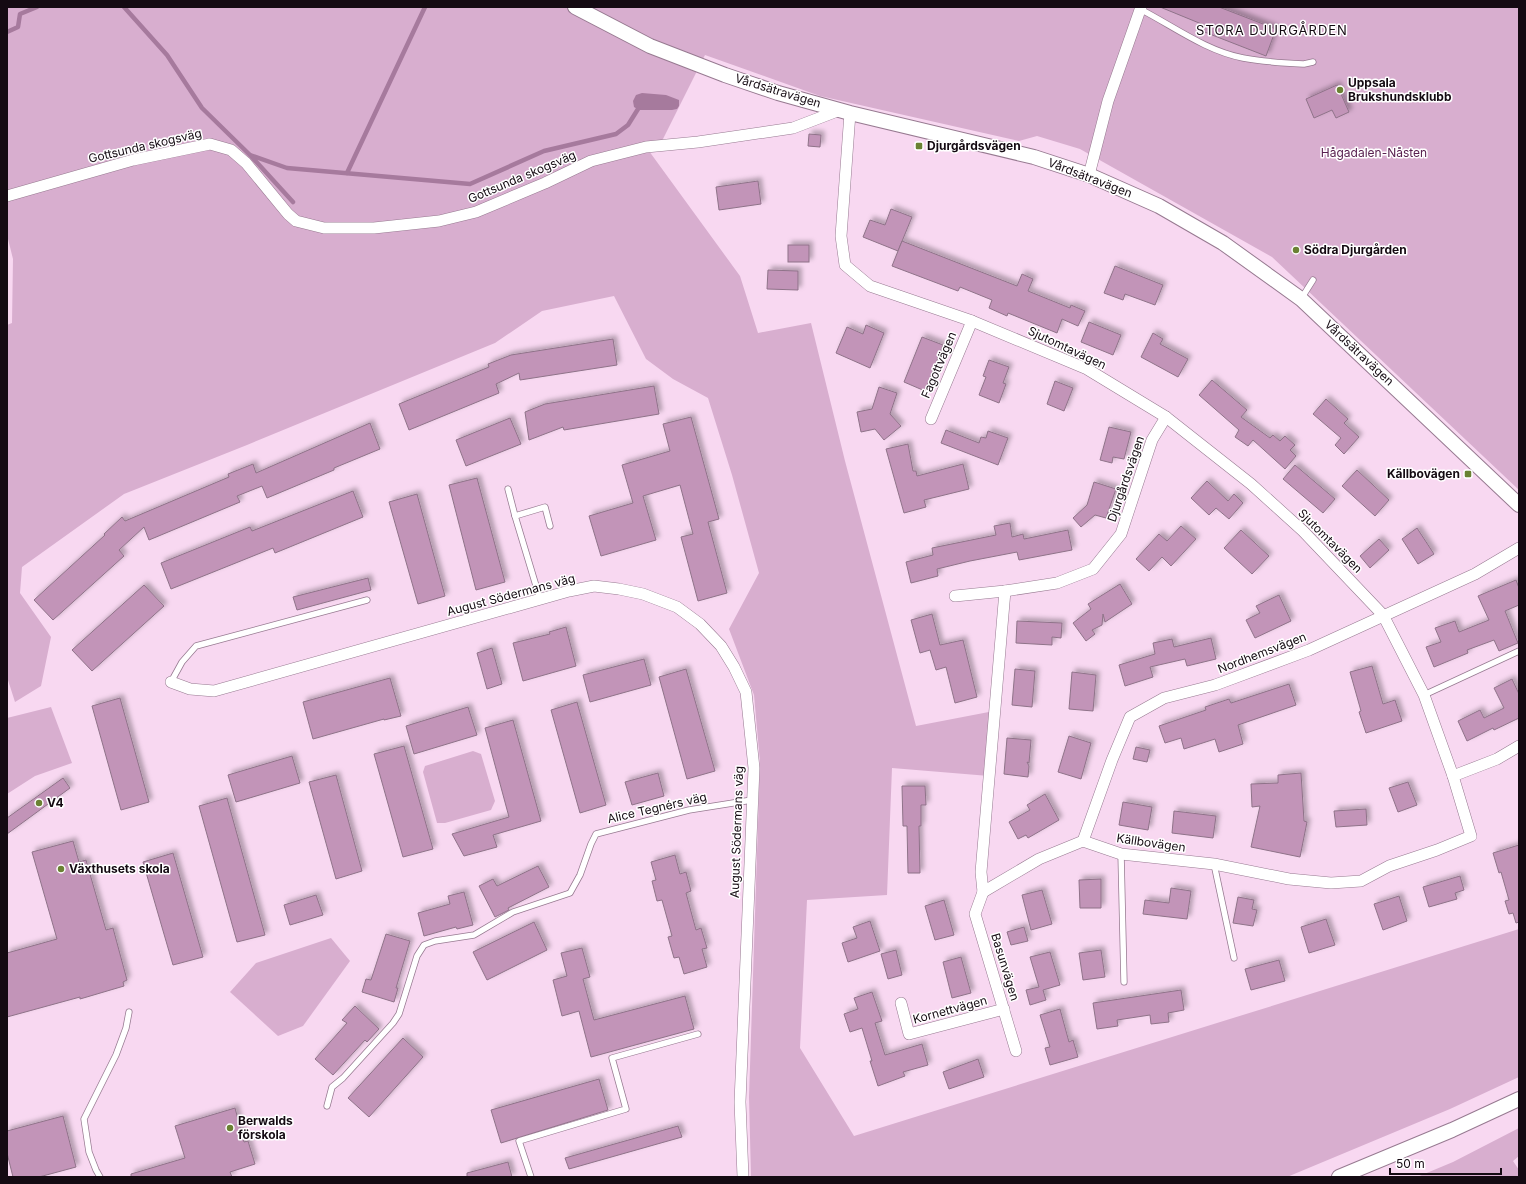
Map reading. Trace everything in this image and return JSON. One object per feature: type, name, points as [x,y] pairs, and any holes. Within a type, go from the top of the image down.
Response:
[{"type":"street","name":"Vårdsätravägen","points":[[575,7],[650,46],[725,75],[778,93],[845,111],[1034,156],[1089,175],[1159,206],[1223,243],[1301,299],[1519,505]]},
{"type":"street","points":[[1089,175],[1108,101],[1140,8]]},
{"type":"street","name":"Gottsunda skogsväg","points":[[7,196],[132,160],[210,144],[231,150],[246,163],[288,214],[296,221],[324,228],[374,228],[439,220],[476,212],[545,183],[591,161],[646,148],[793,128],[845,111]]},
{"type":"street","name":"Sjutomtavägen","points":[[845,111],[841,236],[845,265],[870,286],[972,320],[1087,369],[1166,417],[1251,484],[1303,531],[1384,615]]},
{"type":"street","name":"Fagottvägen","points":[[931,419],[972,320]]},
{"type":"street","name":"Djurgårdsvägen","points":[[955,596],[1005,591],[1057,583],[1093,569],[1121,534],[1152,440],[1166,417]]},
{"type":"street","name":"Nordhemsvägen","points":[[1083,841],[1112,760],[1130,717],[1164,698],[1215,685],[1309,650],[1475,574],[1519,548]]},
{"type":"street","name":"August Södermans väg","points":[[171,682],[190,689],[214,691],[568,591],[594,586],[643,594],[677,607],[700,624],[721,646],[734,667],[746,692],[754,768],[740,1102],[742,1177]]},
{"type":"street","points":[[1005,591],[981,872],[983,892],[1039,859],[1083,841]]},
{"type":"street","name":"Källbovägen","points":[[1083,841],[1121,854],[1214,864],[1289,879],[1331,883],[1361,881],[1389,866],[1437,850],[1471,836],[1453,776],[1424,695],[1384,615]]},
{"type":"street","points":[[1453,776],[1498,759],[1519,746]]},
{"type":"street","name":"Basunvägen","points":[[983,892],[975,914],[1016,1051]]},
{"type":"street","name":"Kornettvägen","points":[[901,1004],[909,1034],[1004,1009]]},
{"type":"street","points":[[1339,1177],[1452,1130],[1519,1099]]},
{"type":"lane","points":[[1140,8],[1169,24],[1185,35],[1218,50],[1242,58],[1304,64],[1313,62]]},
{"type":"lane","points":[[1301,299],[1313,280]]},
{"type":"lane","points":[[508,489],[540,599]]},
{"type":"lane","points":[[515,516],[545,507],[550,526]]},
{"type":"lane","points":[[171,682],[182,662],[196,646],[367,600]]},
{"type":"lane","points":[[1424,695],[1519,651]]},
{"type":"lane","name":"Alice Tegnérs väg","points":[[327,1106],[332,1087],[343,1078],[393,1023],[399,1014],[417,956],[424,945],[435,941],[474,935],[513,912],[570,893],[580,875],[596,834],[689,810],[752,800]]},
{"type":"lane","points":[[1121,854],[1124,982]]},
{"type":"lane","points":[[1214,864],[1234,958]]},
{"type":"lane","points":[[100,1177],[89,1152],[84,1119],[116,1055],[126,1028],[129,1012]]},
{"type":"lane","points":[[531,1177],[519,1141],[626,1109],[612,1058],[698,1034]]},
{"type":"green space","name":"Hågadalen-Nåsten","points":[[7,7],[1519,7],[1519,490],[1272,257],[1080,149],[1037,136],[1019,141],[820,96],[705,55],[658,149],[649,151],[740,276],[758,333],[811,323],[845,461],[916,726],[994,711],[989,776],[892,768],[887,895],[807,900],[800,1048],[854,1136],[1519,929],[1519,1077],[1450,1109],[1287,1177],[751,1177],[749,1097],[760,762],[754,695],[729,629],[759,573],[732,475],[708,398],[673,379],[646,359],[614,296],[542,311],[495,343],[124,494],[22,567],[20,593],[51,637],[41,686],[15,702],[7,677],[7,325],[12,323],[13,259],[7,235]]},
{"type":"green space","points":[[51,707],[72,763],[35,776],[7,794],[7,718]]},
{"type":"green space","points":[[473,751],[481,754],[495,801],[491,810],[445,823],[437,823],[423,772],[425,766]]},
{"type":"green space","points":[[331,938],[350,961],[303,1026],[278,1036],[230,992],[256,963]]},
{"type":"green space","points":[[1519,1128],[1519,1156],[1513,1161],[1519,1170],[1519,1177],[1417,1177],[1453,1162]]},
{"type":"shaded area","points":[[642,93],[666,95],[679,100],[679,106],[677,109],[672,110],[639,110],[634,107],[633,101],[636,95]]},
{"type":"building","points":[[1160,7],[1219,7],[1276,29],[1266,56],[1202,31],[1204,25]]},
{"type":"building","points":[[1337,85],[1349,112],[1336,118],[1332,110],[1314,118],[1306,99]]},
{"type":"building","points":[[809,134],[821,135],[820,147],[808,146]]},
{"type":"building","points":[[758,181],[761,204],[719,210],[716,187]]},
{"type":"building","points":[[891,209],[912,217],[898,251],[863,237],[870,220],[885,225]]},
{"type":"building","points":[[902,241],[1017,286],[1022,274],[1033,279],[1028,291],[1070,308],[1071,305],[1085,311],[1078,326],[1062,319],[1057,333],[1008,313],[1007,316],[989,308],[992,300],[960,287],[958,291],[892,266]]},
{"type":"building","points":[[788,245],[809,245],[809,262],[788,262]]},
{"type":"building","points":[[1115,266],[1163,285],[1155,305],[1125,294],[1123,300],[1104,293]]},
{"type":"building","points":[[768,270],[798,271],[798,290],[767,289]]},
{"type":"building","points":[[1089,322],[1121,335],[1113,355],[1081,342]]},
{"type":"building","points":[[866,325],[884,333],[870,368],[836,353],[847,327],[863,334]]},
{"type":"building","points":[[1153,333],[1163,339],[1160,344],[1188,359],[1178,377],[1141,357]]},
{"type":"building","points":[[922,337],[943,345],[925,391],[904,382]]},
{"type":"building","points":[[613,339],[617,365],[520,380],[519,373],[496,384],[499,393],[409,430],[399,404],[489,367],[488,364],[511,355]]},
{"type":"building","points":[[989,360],[1009,367],[1003,383],[1006,384],[999,403],[979,395],[986,377],[983,376]]},
{"type":"building","points":[[1212,380],[1247,410],[1241,417],[1270,438],[1273,435],[1280,441],[1285,436],[1295,445],[1290,450],[1296,456],[1285,469],[1253,440],[1248,446],[1235,437],[1239,430],[1199,395]]},
{"type":"building","points":[[1055,381],[1073,388],[1064,411],[1047,404]]},
{"type":"building","points":[[654,386],[659,414],[564,430],[563,427],[529,440],[525,412],[545,404]]},
{"type":"building","points":[[879,387],[897,393],[890,414],[901,426],[884,440],[875,429],[861,432],[857,412],[872,409]]},
{"type":"building","points":[[1326,399],[1348,419],[1344,423],[1359,437],[1344,454],[1335,445],[1341,438],[1313,414]]},
{"type":"building","points":[[691,417],[719,519],[708,522],[727,593],[698,601],[681,537],[693,534],[680,485],[643,496],[656,540],[601,556],[589,516],[633,503],[622,465],[670,451],[663,424]]},
{"type":"building","points":[[510,418],[521,444],[466,466],[456,440]]},
{"type":"building","points":[[370,423],[380,449],[267,498],[262,486],[237,496],[240,502],[149,540],[144,527],[119,550],[124,556],[53,620],[34,600],[105,535],[104,534],[122,517],[125,521],[229,477],[228,474],[253,464],[256,473]]},
{"type":"building","points":[[1109,427],[1131,432],[1124,459],[1113,457],[1112,463],[1100,460]]},
{"type":"building","points":[[946,430],[979,443],[981,437],[986,438],[988,431],[1008,438],[998,465],[941,443]]},
{"type":"building","points":[[908,444],[913,471],[916,471],[917,476],[963,464],[969,489],[924,500],[926,507],[904,513],[886,449]]},
{"type":"building","points":[[1295,465],[1335,499],[1323,513],[1283,479]]},
{"type":"building","points":[[1357,470],[1389,500],[1375,516],[1342,486]]},
{"type":"building","points":[[477,478],[505,582],[476,590],[449,485]]},
{"type":"building","points":[[1207,481],[1228,501],[1234,494],[1243,503],[1229,519],[1216,508],[1209,515],[1191,498]]},
{"type":"building","points":[[1094,482],[1116,489],[1106,518],[1095,515],[1081,527],[1073,518],[1087,505]]},
{"type":"building","points":[[353,491],[363,517],[275,553],[273,548],[171,589],[161,563],[250,527],[252,531]]},
{"type":"building","points":[[417,494],[445,596],[418,604],[389,502]]},
{"type":"building","points":[[1010,523],[1012,537],[1023,534],[1024,539],[1068,530],[1072,550],[1019,560],[1017,552],[970,561],[937,569],[938,576],[911,583],[906,562],[933,555],[932,548],[996,535],[994,526]]},
{"type":"building","points":[[1181,526],[1196,539],[1171,566],[1162,557],[1149,571],[1136,559],[1159,534],[1167,541]]},
{"type":"building","points":[[1417,528],[1434,554],[1418,564],[1402,539]]},
{"type":"building","points":[[1241,530],[1269,556],[1252,574],[1224,548]]},
{"type":"building","points":[[1379,539],[1389,550],[1370,568],[1360,556]]},
{"type":"building","points":[[368,578],[371,590],[297,610],[293,597]]},
{"type":"building","points":[[1516,580],[1519,588],[1519,605],[1505,611],[1518,643],[1499,651],[1494,640],[1467,650],[1468,653],[1434,667],[1426,647],[1441,642],[1435,628],[1455,621],[1459,632],[1489,620],[1478,596]]},
{"type":"building","points":[[1120,584],[1132,604],[1105,622],[1103,614],[1102,625],[1092,630],[1095,634],[1086,641],[1073,623],[1091,609],[1088,604]]},
{"type":"building","points":[[144,585],[164,606],[92,671],[72,650]]},
{"type":"building","points":[[1279,595],[1291,621],[1255,638],[1246,620],[1260,613],[1256,606]]},
{"type":"building","points":[[932,614],[940,645],[963,640],[977,697],[955,703],[946,667],[936,670],[930,650],[920,653],[911,620]]},
{"type":"building","points":[[1017,621],[1062,623],[1061,638],[1052,637],[1052,645],[1016,643]]},
{"type":"building","points":[[566,627],[576,666],[523,681],[513,643],[550,634],[549,632]]},
{"type":"building","points":[[1211,638],[1216,659],[1187,666],[1185,659],[1150,667],[1153,677],[1125,686],[1119,665],[1155,654],[1153,643],[1172,639],[1174,647]]},
{"type":"building","points":[[492,648],[502,684],[487,689],[477,653]]},
{"type":"building","points":[[644,659],[651,685],[590,702],[583,675]]},
{"type":"building","points":[[1372,666],[1383,704],[1395,700],[1402,721],[1366,733],[1359,712],[1361,711],[1350,672]]},
{"type":"building","points":[[686,669],[715,771],[687,779],[659,677]]},
{"type":"building","points":[[1015,669],[1035,671],[1032,707],[1012,705]]},
{"type":"building","points":[[1072,672],[1096,675],[1093,711],[1069,709]]},
{"type":"building","points":[[390,678],[401,716],[384,719],[313,739],[303,702]]},
{"type":"building","points":[[1512,679],[1519,694],[1519,718],[1494,730],[1493,728],[1467,741],[1458,721],[1480,710],[1484,718],[1504,708],[1494,688]]},
{"type":"building","points":[[1289,684],[1296,705],[1238,725],[1243,744],[1219,752],[1215,739],[1184,749],[1181,738],[1165,743],[1159,726],[1206,710],[1205,707],[1229,699],[1231,703]]},
{"type":"building","points":[[120,698],[149,802],[121,810],[92,706]]},
{"type":"building","points":[[577,702],[606,805],[580,813],[551,710]]},
{"type":"building","points":[[468,707],[477,735],[414,754],[406,726]]},
{"type":"building","points":[[513,720],[541,821],[493,835],[497,847],[464,856],[452,834],[509,817],[485,728]]},
{"type":"building","points":[[1069,736],[1091,743],[1081,779],[1058,772]]},
{"type":"building","points":[[1007,738],[1031,740],[1029,763],[1027,762],[1029,766],[1028,777],[1004,774]]},
{"type":"building","points":[[404,746],[433,849],[403,857],[374,754]]},
{"type":"building","points":[[1136,747],[1150,750],[1147,762],[1133,759]]},
{"type":"building","points":[[292,756],[300,783],[236,802],[228,775]]},
{"type":"building","points":[[658,773],[664,796],[632,805],[625,782]]},
{"type":"building","points":[[1301,773],[1304,821],[1307,822],[1300,857],[1251,847],[1260,806],[1252,807],[1251,784],[1278,783],[1278,775]]},
{"type":"building","points":[[336,775],[362,871],[336,879],[309,782]]},
{"type":"building","name":"V4","points":[[63,778],[70,788],[7,834],[7,818]]},
{"type":"building","points":[[1408,782],[1417,805],[1398,812],[1389,788]]},
{"type":"building","points":[[902,786],[925,786],[926,805],[921,805],[921,826],[919,826],[920,873],[908,873],[907,826],[903,826]]},
{"type":"building","points":[[1045,794],[1059,820],[1028,838],[1026,835],[1018,839],[1009,822],[1030,810],[1027,805]]},
{"type":"building","points":[[227,798],[265,935],[237,942],[199,806]]},
{"type":"building","points":[[1123,802],[1152,807],[1148,830],[1119,825]]},
{"type":"building","points":[[1366,809],[1367,825],[1336,827],[1334,811]]},
{"type":"building","points":[[1174,811],[1216,816],[1213,838],[1172,833]]},
{"type":"building","points":[[73,841],[79,862],[86,860],[106,930],[113,928],[127,980],[123,982],[124,986],[80,999],[80,997],[7,1017],[7,953],[57,939],[32,852]]},
{"type":"building","points":[[1519,845],[1519,922],[1516,923],[1513,913],[1509,914],[1505,901],[1509,900],[1501,872],[1499,873],[1493,853]]},
{"type":"building","points":[[173,853],[203,957],[173,965],[143,862]]},
{"type":"building","points":[[675,855],[680,874],[686,872],[691,891],[686,893],[696,930],[701,928],[707,948],[702,949],[707,967],[684,974],[679,957],[674,958],[668,937],[672,936],[662,900],[657,901],[652,881],[656,880],[651,862]]},
{"type":"building","points":[[538,866],[549,887],[508,908],[509,910],[495,917],[479,886],[493,879],[497,886]]},
{"type":"building","points":[[1460,876],[1464,890],[1455,893],[1457,899],[1429,907],[1423,887]]},
{"type":"building","points":[[1101,879],[1101,908],[1080,908],[1079,880]]},
{"type":"building","points":[[1171,888],[1191,891],[1187,919],[1143,914],[1145,900],[1169,903]]},
{"type":"building","points":[[1042,890],[1052,924],[1031,930],[1022,895]]},
{"type":"building","points":[[464,892],[473,925],[457,929],[456,927],[424,936],[418,913],[450,904],[448,896]]},
{"type":"building","points":[[316,895],[323,915],[290,925],[284,905]]},
{"type":"building","points":[[1399,896],[1407,921],[1383,930],[1374,904]]},
{"type":"building","points":[[1238,897],[1254,900],[1252,909],[1257,910],[1253,926],[1233,923]]},
{"type":"building","points":[[944,900],[954,935],[935,940],[925,906]]},
{"type":"building","points":[[1326,919],[1335,945],[1309,953],[1301,927]]},
{"type":"building","points":[[870,921],[880,951],[848,962],[842,943],[857,938],[853,927]]},
{"type":"building","points":[[534,922],[547,950],[487,980],[473,952]]},
{"type":"building","points":[[1024,927],[1028,941],[1011,945],[1007,932]]},
{"type":"building","points":[[386,934],[410,941],[396,988],[398,988],[394,1002],[362,992],[366,979],[371,980]]},
{"type":"building","points":[[582,948],[590,977],[583,979],[594,1020],[685,996],[694,1029],[591,1057],[579,1011],[562,1016],[553,980],[567,976],[561,953]]},
{"type":"building","points":[[896,950],[902,975],[888,979],[881,954]]},
{"type":"building","points":[[1101,950],[1105,977],[1083,980],[1079,953]]},
{"type":"building","points":[[1050,952],[1060,985],[1043,990],[1046,1000],[1030,1005],[1026,990],[1039,987],[1030,957]]},
{"type":"building","points":[[961,957],[971,993],[952,998],[943,962]]},
{"type":"building","points":[[1279,960],[1285,981],[1251,990],[1245,969]]},
{"type":"building","points":[[1181,990],[1184,1010],[1168,1013],[1169,1022],[1151,1024],[1150,1015],[1117,1020],[1118,1026],[1097,1029],[1093,1003]]},
{"type":"building","points":[[872,992],[882,1021],[875,1023],[885,1055],[922,1044],[928,1065],[903,1072],[905,1076],[878,1086],[862,1028],[850,1032],[844,1014],[858,1009],[854,998]]},
{"type":"building","points":[[355,1006],[379,1029],[367,1042],[365,1040],[333,1075],[315,1059],[347,1023],[342,1020]]},
{"type":"building","points":[[1060,1009],[1069,1042],[1073,1040],[1078,1057],[1050,1065],[1045,1048],[1050,1047],[1040,1015]]},
{"type":"building","points":[[403,1038],[423,1057],[369,1117],[348,1098]]},
{"type":"building","points":[[978,1059],[984,1077],[949,1089],[943,1072]]},
{"type":"building","points":[[599,1079],[608,1110],[501,1143],[491,1110]]},
{"type":"building","points":[[235,1108],[244,1142],[248,1141],[255,1164],[230,1172],[232,1177],[131,1177],[131,1174],[185,1158],[175,1126]]},
{"type":"building","points":[[63,1116],[76,1167],[39,1177],[13,1177],[7,1153],[7,1131]]},
{"type":"building","points":[[678,1126],[682,1137],[569,1169],[565,1158]]},
{"type":"building","points":[[508,1162],[512,1177],[467,1177],[467,1173]]},
{"type":"waterway","points":[[7,32],[18,27],[20,14],[37,7]]},
{"type":"waterway","points":[[124,7],[167,55],[202,108],[250,155],[287,168],[470,184],[544,151],[616,134],[628,125],[638,109]]},
{"type":"waterway","points":[[347,173],[425,7]]},
{"type":"waterway","points":[[251,156],[293,202]]},
{"type":"place","name":"Uppsala Brukshundsklubb","points":[[1340,90]]},
{"type":"place","name":"Djurgårdsvägen","points":[[919,146]]},
{"type":"place","name":"Södra Djurgården","points":[[1296,250]]},
{"type":"place","name":"Källbovägen","points":[[1468,474]]},
{"type":"place","name":"V4","points":[[39,803]]},
{"type":"place","name":"Växthusets skola","points":[[61,869]]},
{"type":"place","name":"Berwalds förskola","points":[[230,1128]]},
{"type":"district","name":"STORA DJURGÅRDEN","points":[[1272,30]]}]
